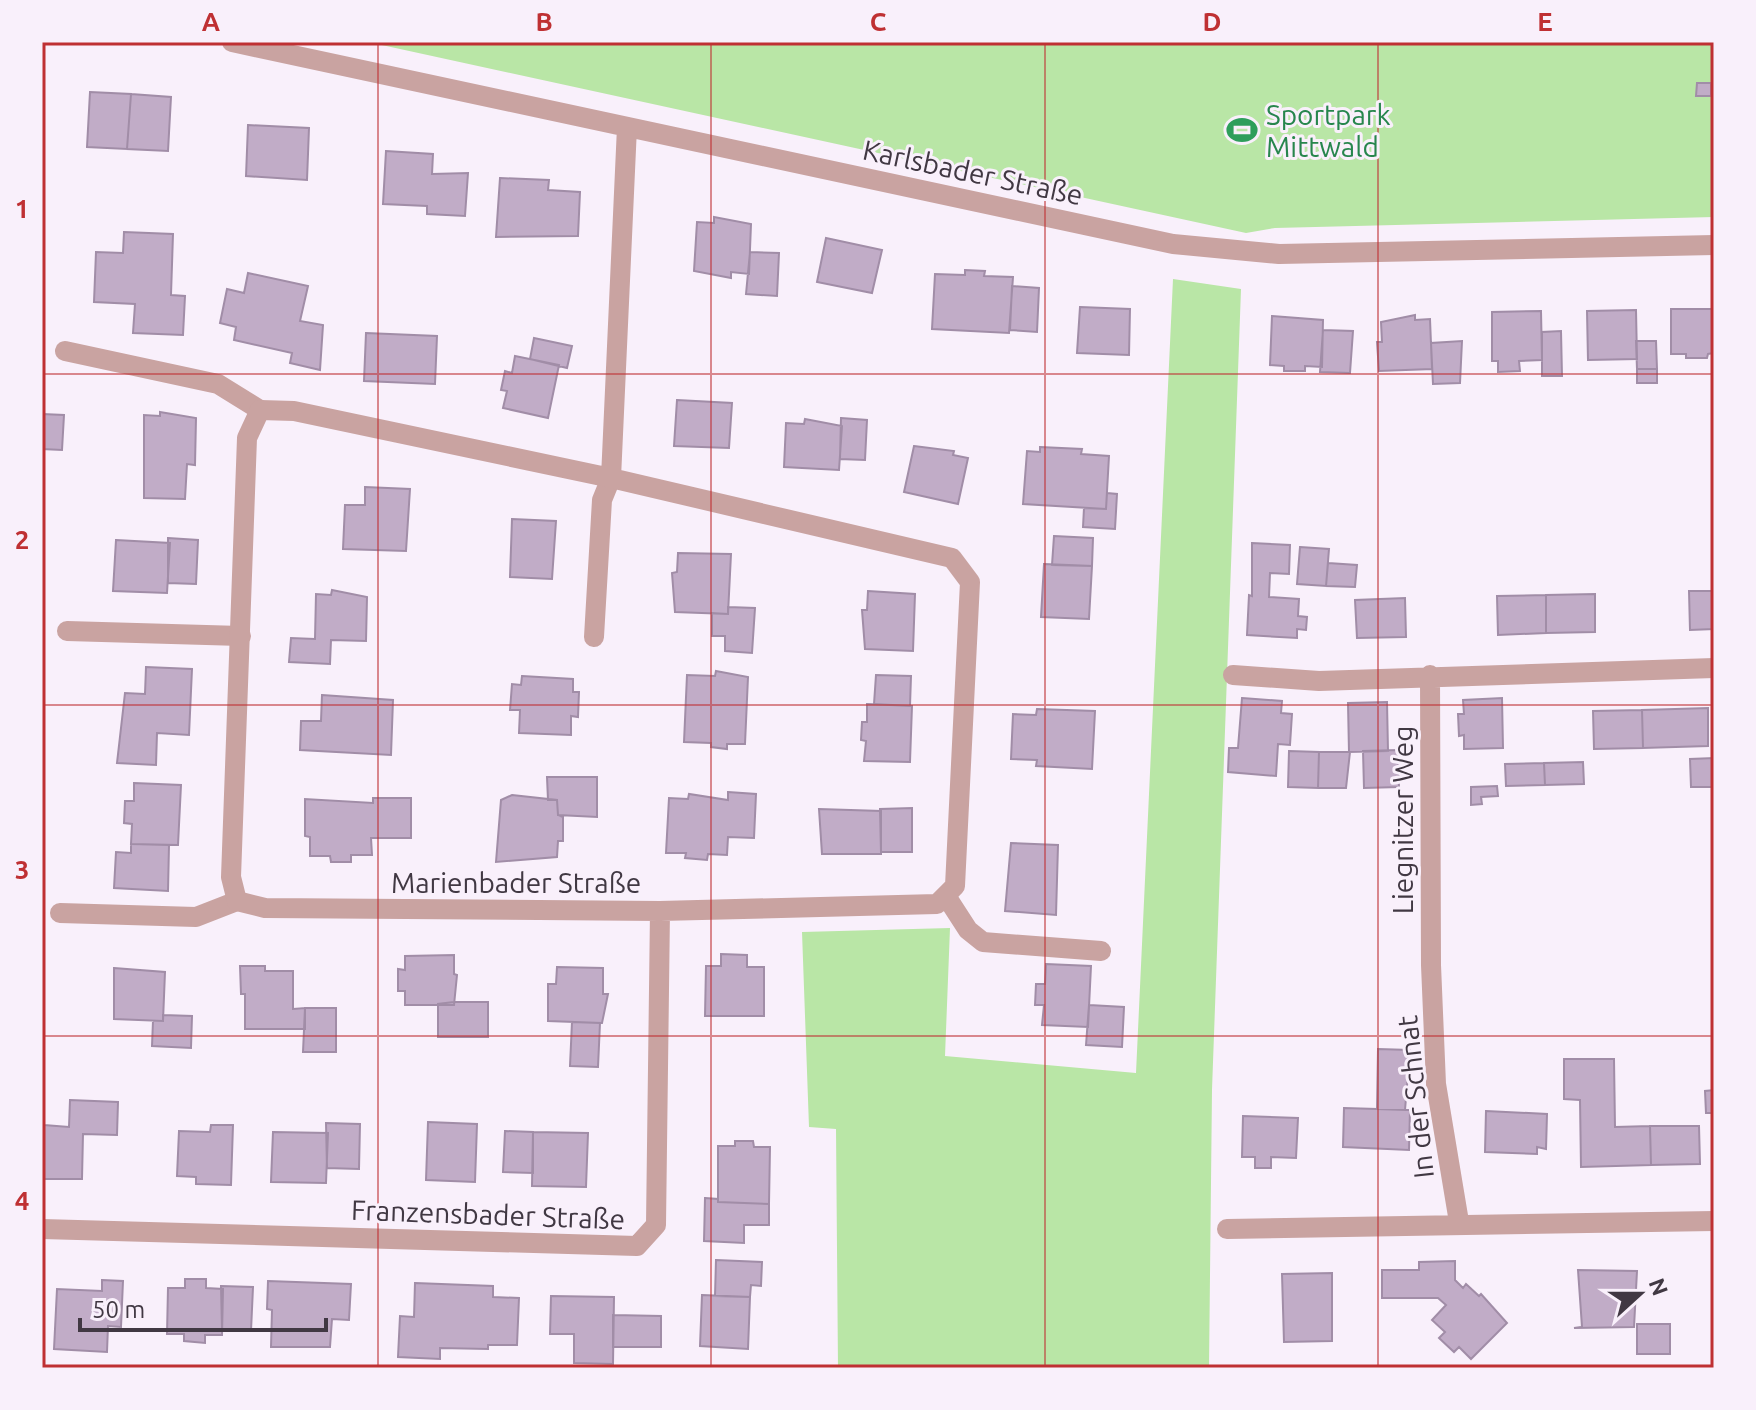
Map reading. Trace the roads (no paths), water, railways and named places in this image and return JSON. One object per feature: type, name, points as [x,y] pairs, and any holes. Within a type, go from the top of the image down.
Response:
[{"type":"street","name":"Karlsbader Straße","points":[[232,42],[1173,244],[1247,253],[1714,245]]},
{"type":"street","points":[[594,637],[602,500],[611,478],[627,127]]},
{"type":"street","points":[[65,351],[218,384],[260,410],[294,411],[611,478],[952,558],[970,582],[955,886],[946,896],[968,930],[983,942],[1101,951]]},
{"type":"street","points":[[60,913],[196,917],[237,901],[231,877],[247,438],[260,410]]},
{"type":"street","points":[[67,631],[241,636]]},
{"type":"street","points":[[1233,675],[1319,681],[1714,668]]},
{"type":"street","name":"Liegnitzer Weg","points":[[1430,675],[1431,965]]},
{"type":"street","name":"Marienbader Straße","points":[[237,901],[265,908],[660,911],[937,904],[946,896]]},
{"type":"street","name":"Franzensbader Straße","points":[[42,1229],[637,1246],[656,1225],[660,911]]},
{"type":"street","name":"In der Schnat","points":[[1431,965],[1436,1084],[1459,1222]]},
{"type":"street","points":[[1227,1229],[1459,1222],[1714,1221]]},
{"type":"place","name":"Sportpark Mittwald","points":[[1242,130]]}]
